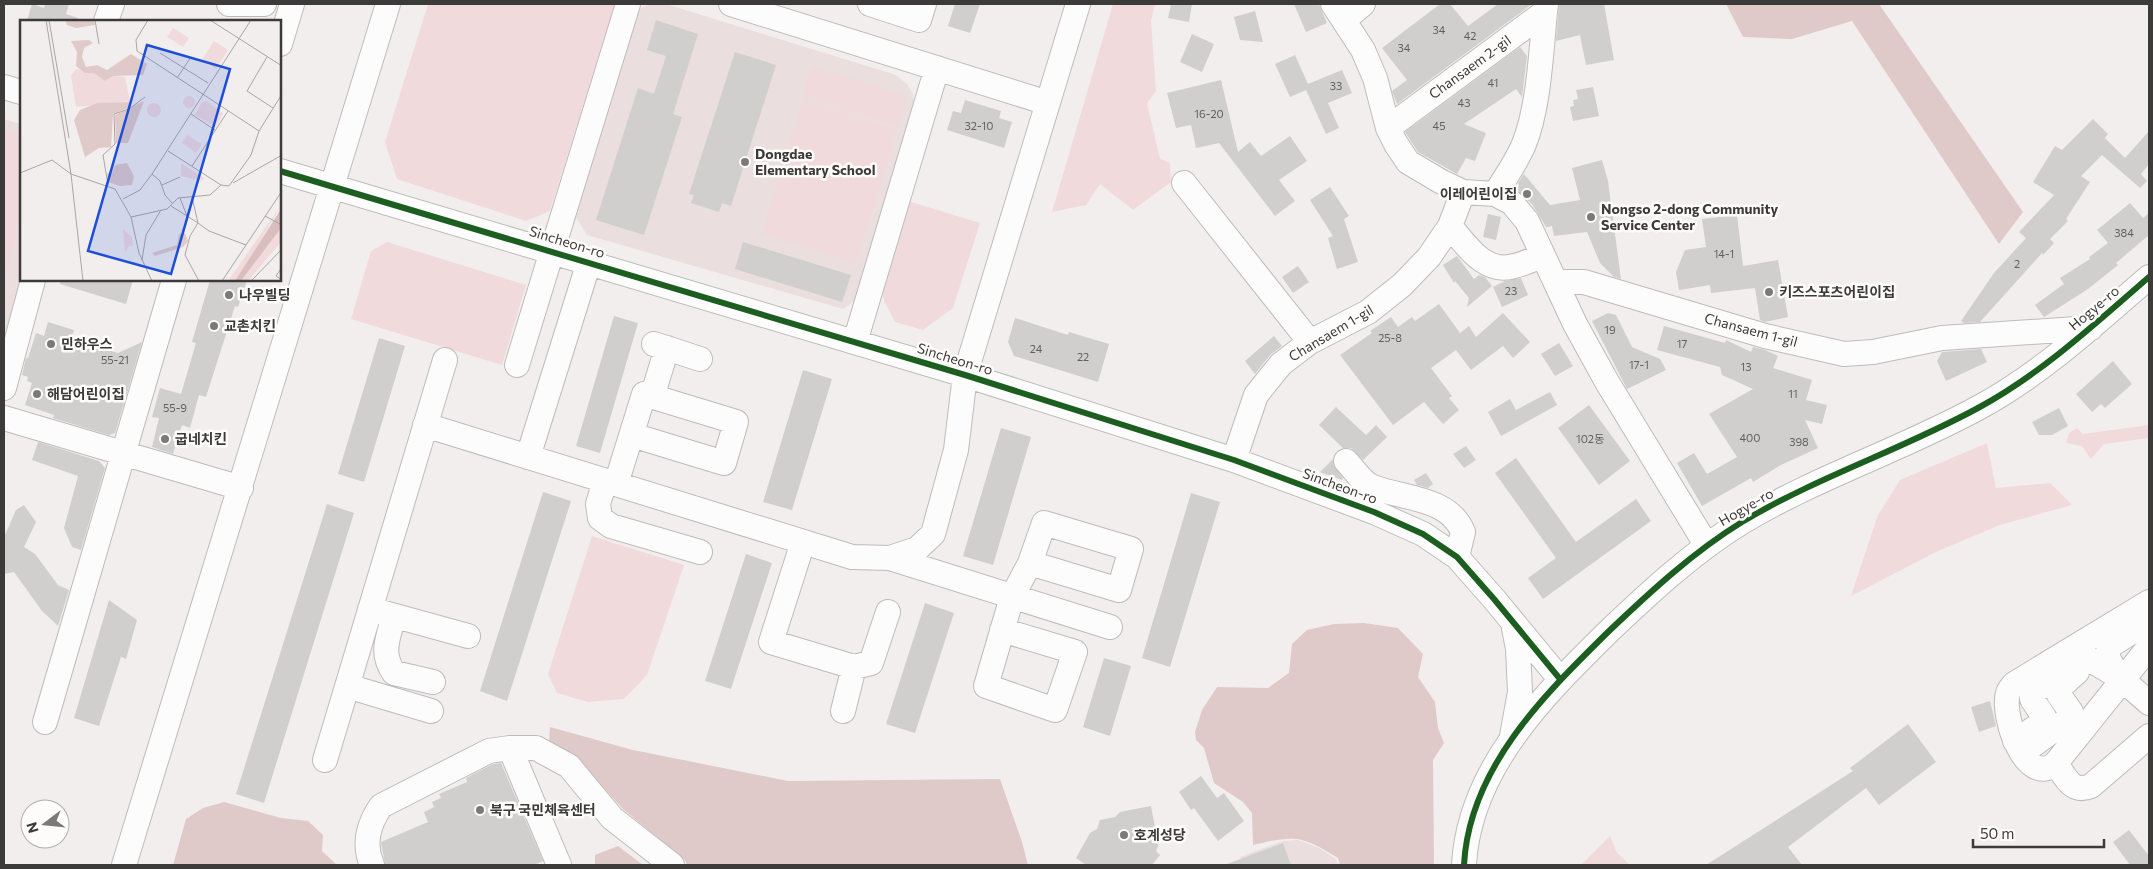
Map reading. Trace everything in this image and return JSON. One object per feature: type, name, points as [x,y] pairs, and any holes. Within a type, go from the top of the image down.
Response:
[{"type":"street","points":[[106,20],[112,4]]},
{"type":"street","points":[[235,8],[264,4]]},
{"type":"street","points":[[281,41],[292,4]]},
{"type":"street","points":[[124,865],[388,4]]},
{"type":"street","points":[[517,365],[628,4]]},
{"type":"street","points":[[731,4],[1048,103]]},
{"type":"street","points":[[870,4],[919,20],[924,4]]},
{"type":"street","points":[[890,558],[918,549],[933,534],[956,450],[965,375],[1078,4]]},
{"type":"street","points":[[1363,4],[1339,12],[1364,50],[1375,78],[1388,128],[1396,144],[1408,162],[1440,181],[1463,192],[1495,194],[1512,203],[1527,221],[1576,324],[1607,382],[1707,546]]},
{"type":"street","points":[[1495,194],[1524,144],[1532,117],[1546,8]]},
{"type":"street","name":"Chansaem 2-gil","points":[[1388,128],[1546,8]]},
{"type":"street","points":[[855,342],[937,68]]},
{"type":"street","points":[[4,87],[20,92]]},
{"type":"street","name":"Sincheon-ro","points":[[281,170],[965,375],[1234,460],[1374,512],[1423,534],[1457,557],[1513,621],[1560,679]]},
{"type":"street","points":[[1184,183],[1310,342]]},
{"type":"street","name":"Chansaem 1-gil","points":[[1234,460],[1256,395],[1281,364],[1310,342],[1368,312],[1402,285],[1429,257],[1450,226],[1463,192]]},
{"type":"street","points":[[1450,226],[1475,256],[1496,267],[1513,267],[1543,255]]},
{"type":"street","points":[[528,457],[589,262]]},
{"type":"street","name":"Hogye-ro","points":[[1460,861],[1472,817],[1485,784],[1512,738],[1560,679],[1631,610],[1707,546],[1743,522],[1792,495],[1979,408],[2038,369],[2091,328],[2149,277]]},
{"type":"street","points":[[4,388],[33,281]]},
{"type":"street","points":[[45,722],[174,281]]},
{"type":"street","name":"Chansaem 1-gil","points":[[1557,282],[1584,282],[1765,336],[1844,354],[1873,352],[1942,338],[2091,328]]},
{"type":"street","points":[[652,396],[660,346],[700,359]]},
{"type":"street","points":[[325,760],[445,360]]},
{"type":"street","points":[[632,435],[724,464],[736,422],[644,394],[632,435],[598,504],[600,518],[611,526],[700,552]]},
{"type":"street","points":[[4,418],[240,488]]},
{"type":"street","points":[[425,425],[852,557],[890,558],[1110,627]]},
{"type":"street","points":[[1346,461],[1371,487],[1418,498],[1453,516],[1463,532],[1457,557]]},
{"type":"street","points":[[803,542],[771,642],[854,667],[871,663],[888,612]]},
{"type":"street","points":[[1002,630],[1012,597],[1030,563]]},
{"type":"street","points":[[2149,602],[2014,684],[2008,691],[2006,699],[2008,719],[2018,747],[2034,767],[2041,770],[2049,769],[2056,763],[2149,647]]},
{"type":"street","points":[[370,609],[468,636]]},
{"type":"street","points":[[394,616],[386,646],[387,663],[394,673],[433,682]]},
{"type":"street","points":[[1512,738],[1520,692],[1518,649],[1513,621]]},
{"type":"street","points":[[2122,679],[2109,661],[2106,654],[2108,649],[2149,621]]},
{"type":"street","points":[[2018,747],[2042,724],[2044,717],[2032,699],[2032,693],[2072,667],[2087,660],[2096,662],[2122,679],[2149,703]]},
{"type":"street","points":[[843,711],[854,667]]},
{"type":"street","points":[[347,686],[431,712]]},
{"type":"street","points":[[2056,763],[2068,781],[2076,788],[2083,790],[2091,786],[2149,736]]},
{"type":"street","points":[[510,748],[559,865]]},
{"type":"street","points":[[372,865],[368,857],[366,838],[371,820],[381,806],[489,751],[510,748],[536,748],[569,766],[612,818],[672,865]]},
{"type":"shaded area","points":[[428,4],[615,4],[550,211],[526,221],[397,179],[385,142]]},
{"type":"shaded area","name":"Dongdae Elementary School","points":[[650,4],[666,4],[896,75],[907,84],[913,94],[914,106],[856,300],[843,309],[587,235],[576,217],[639,9]]},
{"type":"shaded area","points":[[1113,4],[1155,4],[1151,21],[1156,91],[1147,103],[1160,159],[1170,163],[1171,182],[1133,210],[1100,184],[1086,205],[1052,212]]},
{"type":"shaded area","points":[[1726,4],[1879,4],[2023,212],[1999,244],[1852,21],[1792,39],[1743,37]]},
{"type":"shaded area","points":[[812,66],[907,97],[897,127],[803,97]]},
{"type":"shaded area","points":[[803,100],[897,130],[856,263],[762,233]]},
{"type":"shaded area","points":[[4,119],[20,124],[20,280],[4,340]]},
{"type":"shaded area","points":[[4,130],[20,135],[20,223],[4,279]]},
{"type":"shaded area","points":[[908,201],[980,223],[953,308],[923,330],[895,322],[884,301],[882,286]]},
{"type":"shaded area","points":[[387,242],[526,285],[502,365],[351,319],[371,251]]},
{"type":"shaded area","points":[[2149,425],[2149,438],[2104,444],[2091,459],[2082,446],[2066,443],[2069,433],[2077,428],[2083,434]]},
{"type":"shaded area","points":[[1987,443],[1996,488],[2050,483],[2072,505],[2000,525],[1938,551],[1851,596],[1878,515],[1900,480]]},
{"type":"shaded area","points":[[592,536],[684,565],[647,675],[624,699],[588,702],[557,693],[548,674]]},
{"type":"shaded area","points":[[1364,623],[1398,628],[1423,654],[1418,677],[1435,702],[1438,728],[1444,743],[1433,760],[1434,865],[1340,865],[1338,858],[1326,850],[1297,839],[1253,845],[1252,813],[1243,802],[1214,783],[1204,748],[1196,740],[1195,732],[1202,710],[1217,687],[1268,688],[1289,673],[1292,644],[1307,630],[1334,624]]},
{"type":"shaded area","points":[[550,727],[633,750],[788,781],[1000,779],[1028,865],[687,865],[685,860],[623,809],[577,759],[549,744]]},
{"type":"shaded area","points":[[224,802],[281,818],[308,821],[323,835],[322,851],[337,865],[173,865],[186,819],[203,808]]},
{"type":"shaded area","points":[[1610,836],[1617,853],[1630,865],[1581,865]]},
{"type":"shaded area","points":[[1298,840],[1319,848],[1336,859],[1338,865],[1243,865],[1240,857],[1283,841]]},
{"type":"shaded area","points":[[618,846],[643,865],[595,865],[595,855]]},
{"type":"building","points":[[32,4],[44,8],[45,4],[69,4],[66,14],[78,18],[77,20],[27,20]]},
{"type":"building","points":[[955,4],[980,4],[970,33],[948,26]]},
{"type":"building","points":[[1171,4],[1192,4],[1189,22],[1168,18]]},
{"type":"building","points":[[1294,4],[1319,4],[1327,23],[1306,32]]},
{"type":"building","points":[[1440,4],[1450,4],[1468,26],[1498,4],[1532,4],[1397,104],[1392,91],[1407,80],[1382,48]]},
{"type":"building","points":[[1559,4],[1604,4],[1614,60],[1586,65],[1580,35],[1556,41]]},
{"type":"building","points":[[1255,11],[1263,42],[1240,40],[1234,17]]},
{"type":"building","points":[[656,20],[698,34],[673,114],[682,117],[644,235],[596,220],[638,88],[654,94],[666,56],[647,50]]},
{"type":"building","points":[[1192,34],[1214,44],[1202,72],[1180,62]]},
{"type":"building","points":[[1520,47],[1527,56],[1522,97],[1516,89],[1464,124],[1486,133],[1475,161],[1466,158],[1457,174],[1418,152],[1405,132]]},
{"type":"building","points":[[735,52],[776,65],[731,206],[722,203],[719,212],[691,203],[694,195],[689,194]]},
{"type":"building","points":[[1295,55],[1308,84],[1342,70],[1352,93],[1328,103],[1339,128],[1326,134],[1306,90],[1290,97],[1275,64]]},
{"type":"building","points":[[1221,80],[1238,152],[1250,142],[1261,156],[1290,136],[1307,161],[1279,180],[1295,201],[1275,216],[1219,143],[1196,148],[1191,125],[1176,128],[1167,93]]},
{"type":"building","points":[[1593,87],[1599,116],[1573,121],[1570,107],[1574,106],[1573,100],[1578,99],[1576,90]]},
{"type":"building","points":[[965,100],[1001,111],[999,118],[1012,122],[1004,148],[947,130],[953,111],[961,113]]},
{"type":"building","points":[[2093,119],[2108,134],[2105,138],[2125,158],[2149,131],[2149,164],[2141,174],[2147,181],[2140,188],[2102,155],[2081,176],[2090,182],[2066,219],[2068,221],[2050,239],[2054,243],[2043,255],[2042,253],[1980,322],[1964,323],[1961,321],[1994,273],[2026,238],[2019,232],[2054,195],[2033,182],[2055,146],[2062,150]]},
{"type":"building","points":[[1602,160],[1608,181],[1621,279],[1614,277],[1600,263],[1587,232],[1554,236],[1552,226],[1546,227],[1532,204],[1515,189],[1524,174],[1550,205],[1580,200],[1572,168]]},
{"type":"building","points":[[1330,187],[1349,216],[1344,219],[1358,262],[1337,269],[1328,238],[1333,236],[1310,200]]},
{"type":"building","points":[[2130,203],[2143,218],[2149,213],[2149,235],[2116,263],[2118,265],[2088,289],[2044,317],[2035,305],[2064,284],[2060,278],[2090,259],[2089,257],[2108,243],[2097,230]]},
{"type":"building","points":[[1488,214],[1501,217],[1496,240],[1483,237]]},
{"type":"building","points":[[1737,215],[1743,266],[1778,260],[1788,317],[1765,322],[1760,320],[1755,288],[1711,293],[1710,285],[1679,290],[1676,272],[1685,250],[1706,247],[1702,219]]},
{"type":"building","points":[[743,242],[851,275],[842,302],[735,269]]},
{"type":"building","points":[[1457,256],[1474,279],[1479,275],[1485,277],[1492,286],[1467,307],[1469,298],[1455,281],[1454,283],[1443,265]]},
{"type":"building","points":[[1298,266],[1309,282],[1293,293],[1282,277]]},
{"type":"building","points":[[1521,278],[1528,295],[1502,307],[1493,287],[1505,281]]},
{"type":"building","points":[[60,281],[133,281],[126,304],[60,284]]},
{"type":"building","points":[[210,281],[247,281],[238,307],[235,306],[206,397],[199,395],[190,428],[182,425],[173,454],[152,447],[159,418],[152,417],[160,388],[181,394],[196,343],[192,342]]},
{"type":"building","points":[[1439,304],[1460,333],[1469,326],[1476,337],[1503,313],[1530,342],[1513,358],[1503,346],[1471,370],[1456,350],[1431,368],[1452,396],[1449,398],[1459,410],[1443,424],[1424,402],[1393,425],[1340,355],[1391,317],[1398,327],[1412,317],[1415,321]]},
{"type":"building","points":[[1608,313],[1616,315],[1632,347],[1660,359],[1666,370],[1627,389],[1592,321]]},
{"type":"building","points":[[614,316],[638,323],[600,453],[576,446]]},
{"type":"building","points":[[1015,318],[1068,335],[1069,332],[1109,344],[1098,382],[1014,356],[1008,342]]},
{"type":"building","points":[[48,322],[74,330],[71,339],[118,353],[142,342],[115,433],[109,435],[53,418],[54,415],[25,405],[32,383],[27,381],[28,377],[22,375],[26,358],[28,358],[36,333],[44,336]]},
{"type":"building","points":[[1664,326],[1725,343],[1726,340],[1751,352],[1753,347],[1765,350],[1778,356],[1773,368],[1812,380],[1806,400],[1827,405],[1822,424],[1805,420],[1818,448],[1781,465],[1753,482],[1751,478],[1702,506],[1677,463],[1694,453],[1707,474],[1737,457],[1709,414],[1753,389],[1722,375],[1720,367],[1657,350]]},
{"type":"building","points":[[1274,336],[1282,346],[1270,355],[1255,374],[1245,361]]},
{"type":"building","points":[[379,338],[405,346],[364,482],[338,474]]},
{"type":"building","points":[[1559,343],[1573,366],[1555,376],[1541,354]]},
{"type":"building","points":[[1981,349],[1987,362],[1946,381],[1937,361],[1942,352]]},
{"type":"building","points":[[2113,361],[2132,384],[2105,408],[2101,404],[2092,412],[2076,394]]},
{"type":"building","points":[[803,370],[832,379],[792,510],[763,502]]},
{"type":"building","points":[[1550,392],[1557,405],[1501,436],[1488,412],[1510,399],[1516,410]]},
{"type":"building","points":[[1589,405],[1630,461],[1599,485],[1558,428]]},
{"type":"building","points":[[1336,407],[1366,435],[1376,425],[1387,437],[1363,460],[1351,448],[1343,448],[1319,425]]},
{"type":"building","points":[[2059,408],[2068,426],[2052,435],[2039,435],[2032,422]]},
{"type":"building","points":[[1001,428],[1031,437],[993,565],[963,556]]},
{"type":"building","points":[[38,442],[99,461],[105,468],[81,550],[72,547],[64,528],[78,476],[32,460]]},
{"type":"building","points":[[1466,446],[1476,460],[1464,468],[1453,454]]},
{"type":"building","points":[[1516,458],[1576,542],[1636,499],[1651,521],[1543,599],[1528,578],[1556,558],[1495,473]]},
{"type":"building","points":[[1333,459],[1333,464],[1343,478],[1342,480],[1320,472]]},
{"type":"building","points":[[1426,473],[1433,484],[1428,488],[1417,485],[1414,480]]},
{"type":"building","points":[[543,492],[571,501],[507,701],[480,691]]},
{"type":"building","points":[[1191,493],[1220,502],[1170,667],[1142,658]]},
{"type":"building","points":[[327,504],[354,513],[264,803],[236,794]]},
{"type":"building","points":[[24,505],[36,522],[24,547],[35,554],[58,585],[69,590],[58,626],[42,611],[14,572],[4,574],[4,537],[16,510]]},
{"type":"building","points":[[746,554],[772,563],[731,689],[705,681]]},
{"type":"building","points":[[109,600],[137,620],[126,659],[121,657],[99,726],[74,718]]},
{"type":"building","points":[[925,603],[954,613],[915,733],[886,724]]},
{"type":"building","points":[[1104,658],[1131,666],[1110,736],[1083,727]]},
{"type":"building","points":[[1990,701],[1996,726],[1979,732],[1971,707]]},
{"type":"building","points":[[1908,724],[1936,762],[1879,805],[1866,788],[1788,847],[1802,865],[1706,865],[1853,771],[1850,768]]},
{"type":"building","name":"북구 국민체육센터","points":[[501,763],[543,861],[534,865],[385,865],[381,842],[428,822],[424,812],[434,807],[432,802],[441,798],[439,794],[467,782],[466,778],[493,764]]},
{"type":"building","points":[[1201,776],[1217,798],[1224,793],[1244,821],[1218,841],[1194,808],[1191,810],[1179,792]]},
{"type":"building","name":"호계성당","points":[[1151,806],[1156,832],[1161,838],[1156,851],[1160,855],[1152,865],[1086,865],[1076,858],[1090,833],[1097,829],[1100,820],[1115,817],[1120,812]]},
{"type":"building","points":[[2129,830],[2149,856],[2149,865],[2130,865],[2113,842]]},
{"type":"building","points":[[1283,843],[1291,865],[1227,865],[1227,864]]},
{"type":"cycle path","points":[[281,171],[965,375],[1234,460],[1374,512],[1423,534],[1457,557],[1560,679]]},
{"type":"cycle path","points":[[1464,865],[1469,830],[1479,797],[1495,766],[1514,736],[1535,709],[1583,656],[1655,588],[1706,546],[1742,522],[1800,491],[1949,423],[2001,395],[2046,364],[2149,277]]},
{"type":"place","name":"Dongdae Elementary School","points":[[745,162]]},
{"type":"place","name":"이레어린이집","points":[[1527,194]]},
{"type":"place","name":"Nongso 2-dong Community Service Center","points":[[1591,217]]},
{"type":"place","name":"키즈스포츠어린이집","points":[[1769,292]]},
{"type":"place","name":"나우빌딩","points":[[229,295]]},
{"type":"place","name":"교촌치킨","points":[[214,326]]},
{"type":"place","name":"민하우스","points":[[51,344]]},
{"type":"place","name":"해담어린이집","points":[[37,394]]},
{"type":"place","name":"굽네치킨","points":[[165,439]]},
{"type":"place","name":"북구 국민체육센터","points":[[480,810]]},
{"type":"place","name":"호계성당","points":[[1124,835]]}]
